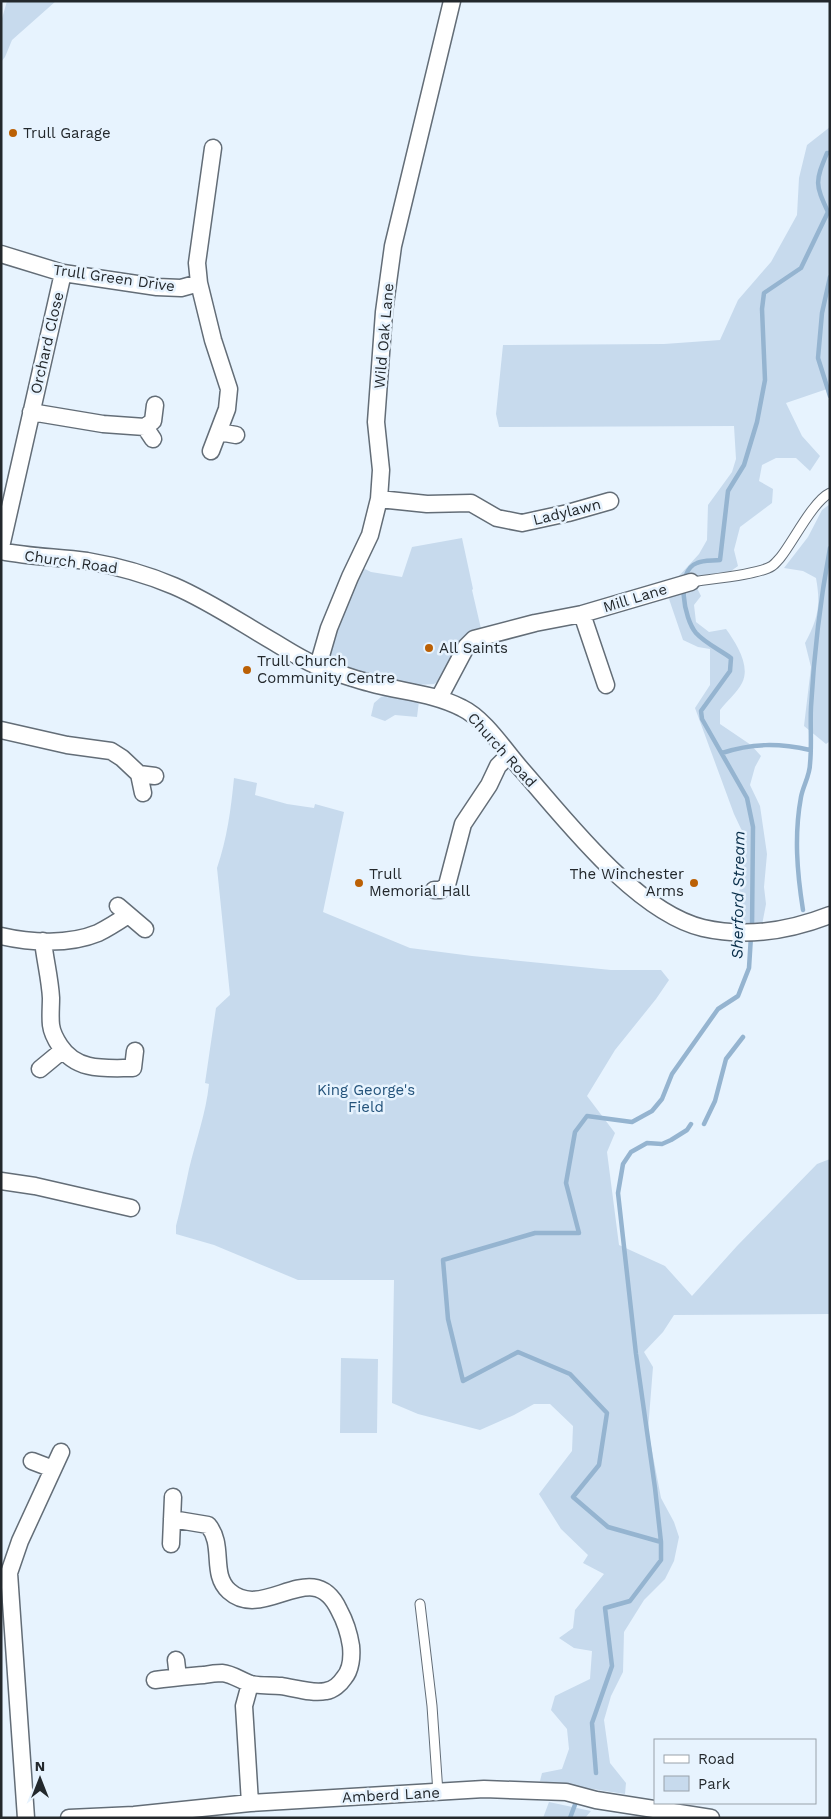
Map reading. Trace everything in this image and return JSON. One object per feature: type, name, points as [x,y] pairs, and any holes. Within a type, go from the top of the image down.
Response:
[{"type":"street","name":"Wild Oak Lane","points":[[318,666],[340,602],[370,535],[379,499],[381,470],[376,422],[384,312],[394,246],[452,1]]},
{"type":"street","name":"Trull Green Drive","points":[[211,451],[229,400],[229,389],[213,340],[199,283],[197,263],[216,157]]},
{"type":"street","name":"Trull Green Drive","points":[[1,254],[63,273],[156,287],[181,288],[199,283]]},
{"type":"street","name":"Orchard Close","points":[[1,547],[63,273]]},
{"type":"street","name":"Orchard Close","points":[[31,412],[149,433],[155,405]]},
{"type":"street","points":[[219,432],[236,435]]},
{"type":"street","name":"Ladylawn","points":[[379,499],[427,504],[471,503],[497,518],[522,522],[568,513],[610,501]]},
{"type":"street","name":"Church Road","points":[[1,551],[28,556],[84,561],[112,566],[148,576],[175,586],[207,602],[318,666],[371,684],[423,693],[464,709],[490,733],[592,849],[650,901],[680,919],[702,928],[741,934],[760,933],[797,926],[830,915]]},
{"type":"street","name":"Mill Lane","points":[[439,698],[466,646],[474,639],[534,623],[582,614],[692,582]]},
{"type":"street","points":[[582,614],[606,685]]},
{"type":"street","points":[[1,730],[66,745],[111,751],[147,775],[143,793]]},
{"type":"street","points":[[434,890],[441,890],[447,885],[463,824],[490,785],[498,766],[509,755]]},
{"type":"street","points":[[1,936],[17,940],[70,939],[98,932],[123,910],[145,929]]},
{"type":"street","points":[[43,941],[51,998],[51,1024],[56,1040],[63,1050],[71,1059],[93,1068],[134,1067]]},
{"type":"street","points":[[40,1069],[63,1050]]},
{"type":"street","points":[[1,1181],[35,1186],[130,1208]]},
{"type":"street","points":[[26,1818],[9,1573],[20,1541],[61,1452]]},
{"type":"street","points":[[32,1461],[53,1469]]},
{"type":"street","points":[[171,1544],[173,1497]]},
{"type":"street","points":[[154,1680],[222,1673],[235,1676],[250,1684],[326,1691],[338,1685],[346,1677],[350,1665],[350,1636],[335,1602],[324,1592],[304,1586],[259,1600],[238,1598],[227,1590],[219,1576],[216,1540],[214,1532],[208,1524],[172,1520]]},
{"type":"street","points":[[176,1660],[178,1677]]},
{"type":"street","points":[[250,1684],[244,1706],[250,1803]]},
{"type":"street","name":"Amberd Lane","points":[[69,1818],[117,1817],[250,1803],[484,1789],[566,1792],[596,1800],[711,1818]]},
{"type":"lane","name":"Mill Lane","points":[[692,582],[744,574],[772,566],[788,549],[816,506],[830,493]]},
{"type":"lane","points":[[420,1604],[432,1706],[438,1793]]},
{"type":"green space","points":[[7,1],[56,1],[12,40],[1,62],[1,22]]},
{"type":"green space","points":[[830,127],[830,388],[786,403],[802,436],[820,456],[810,471],[796,458],[776,458],[762,465],[759,481],[773,489],[772,503],[740,527],[734,550],[738,566],[731,571],[703,576],[696,586],[701,596],[694,605],[696,622],[709,632],[726,629],[744,662],[745,669],[742,683],[720,710],[720,724],[751,745],[761,756],[755,767],[750,785],[760,806],[767,854],[764,887],[766,904],[762,925],[738,927],[740,874],[737,852],[742,831],[695,708],[710,685],[710,649],[698,647],[683,640],[668,596],[678,577],[699,554],[707,540],[708,505],[732,472],[736,459],[734,426],[499,427],[496,414],[503,345],[664,344],[720,340],[738,300],[771,262],[797,215],[799,178],[807,145]]},
{"type":"green space","points":[[830,504],[830,741],[826,744],[804,726],[811,667],[805,643],[816,619],[818,596],[816,578],[803,571],[784,568],[808,537],[822,510]]},
{"type":"green space","points":[[462,538],[482,633],[445,677],[434,684],[418,685],[344,668],[332,661],[331,647],[361,567],[371,572],[402,577],[412,547]]},
{"type":"green space","points":[[388,695],[419,701],[417,717],[395,715],[385,721],[371,716],[374,703],[381,697]]},
{"type":"green space","name":"King George's Field","points":[[234,778],[257,783],[255,795],[287,804],[314,808],[315,804],[344,812],[323,912],[410,948],[611,970],[661,970],[669,980],[615,1050],[587,1096],[615,1133],[607,1152],[619,1245],[665,1266],[692,1296],[737,1246],[817,1164],[830,1159],[830,1314],[674,1315],[663,1332],[644,1352],[653,1367],[648,1430],[661,1498],[674,1522],[679,1537],[674,1561],[665,1579],[644,1600],[624,1632],[623,1672],[611,1696],[604,1720],[610,1763],[626,1783],[625,1794],[540,1781],[542,1773],[562,1769],[569,1749],[567,1729],[551,1710],[555,1696],[590,1679],[592,1651],[574,1648],[559,1638],[573,1628],[575,1610],[604,1574],[583,1563],[588,1555],[561,1529],[539,1494],[572,1451],[573,1426],[550,1404],[534,1404],[480,1430],[418,1414],[392,1403],[394,1280],[298,1280],[214,1245],[176,1234],[176,1226],[189,1169],[208,1095],[209,1084],[205,1083],[216,1008],[230,995],[217,868],[228,824]]},
{"type":"green space","points":[[341,1358],[378,1359],[377,1433],[340,1433]]},
{"type":"green space","points":[[549,1802],[591,1811],[585,1818],[543,1818]]},
{"type":"waterway","name":"Sherford Stream","points":[[752,929],[753,827],[747,798],[702,719],[701,711],[730,671],[731,658],[696,633],[685,607],[684,585],[690,568],[697,563],[720,560],[728,491],[744,465],[757,422],[765,380],[762,309],[764,293],[801,268],[828,212],[818,183],[823,163],[827,153],[830,153]]},
{"type":"waterway","points":[[830,277],[822,313],[818,358],[830,396]]},
{"type":"waterway","points":[[803,910],[798,868],[797,839],[799,811],[803,789],[810,768],[814,667],[820,608],[830,548]]},
{"type":"waterway","points":[[722,753],[744,747],[766,745],[810,750]]},
{"type":"waterway","name":"Sherford Stream","points":[[596,1773],[592,1723],[612,1666],[605,1608],[630,1601],[661,1560],[661,1542],[608,1527],[573,1497],[599,1465],[607,1413],[570,1374],[518,1352],[463,1381],[448,1319],[443,1260],[535,1233],[579,1233],[566,1183],[575,1132],[587,1116],[632,1122],[652,1111],[662,1099],[672,1074],[718,1009],[738,996],[749,968],[751,936]]},
{"type":"waterway","points":[[704,1124],[715,1101],[726,1059],[743,1037]]},
{"type":"waterway","points":[[661,1542],[636,1354],[618,1193],[623,1164],[631,1152],[647,1143],[662,1144],[671,1140],[687,1130],[691,1124]]},
{"type":"waterway","name":"Sherford Stream","points":[[570,1818],[576,1802]]},
{"type":"place","name":"Trull Garage","points":[[13,133]]},
{"type":"place","name":"All Saints","points":[[429,648]]},
{"type":"place","name":"Trull Church Community Centre","points":[[247,670]]},
{"type":"place","name":"Trull Memorial Hall","points":[[359,883]]},
{"type":"place","name":"The Winchester Arms","points":[[694,883]]}]
